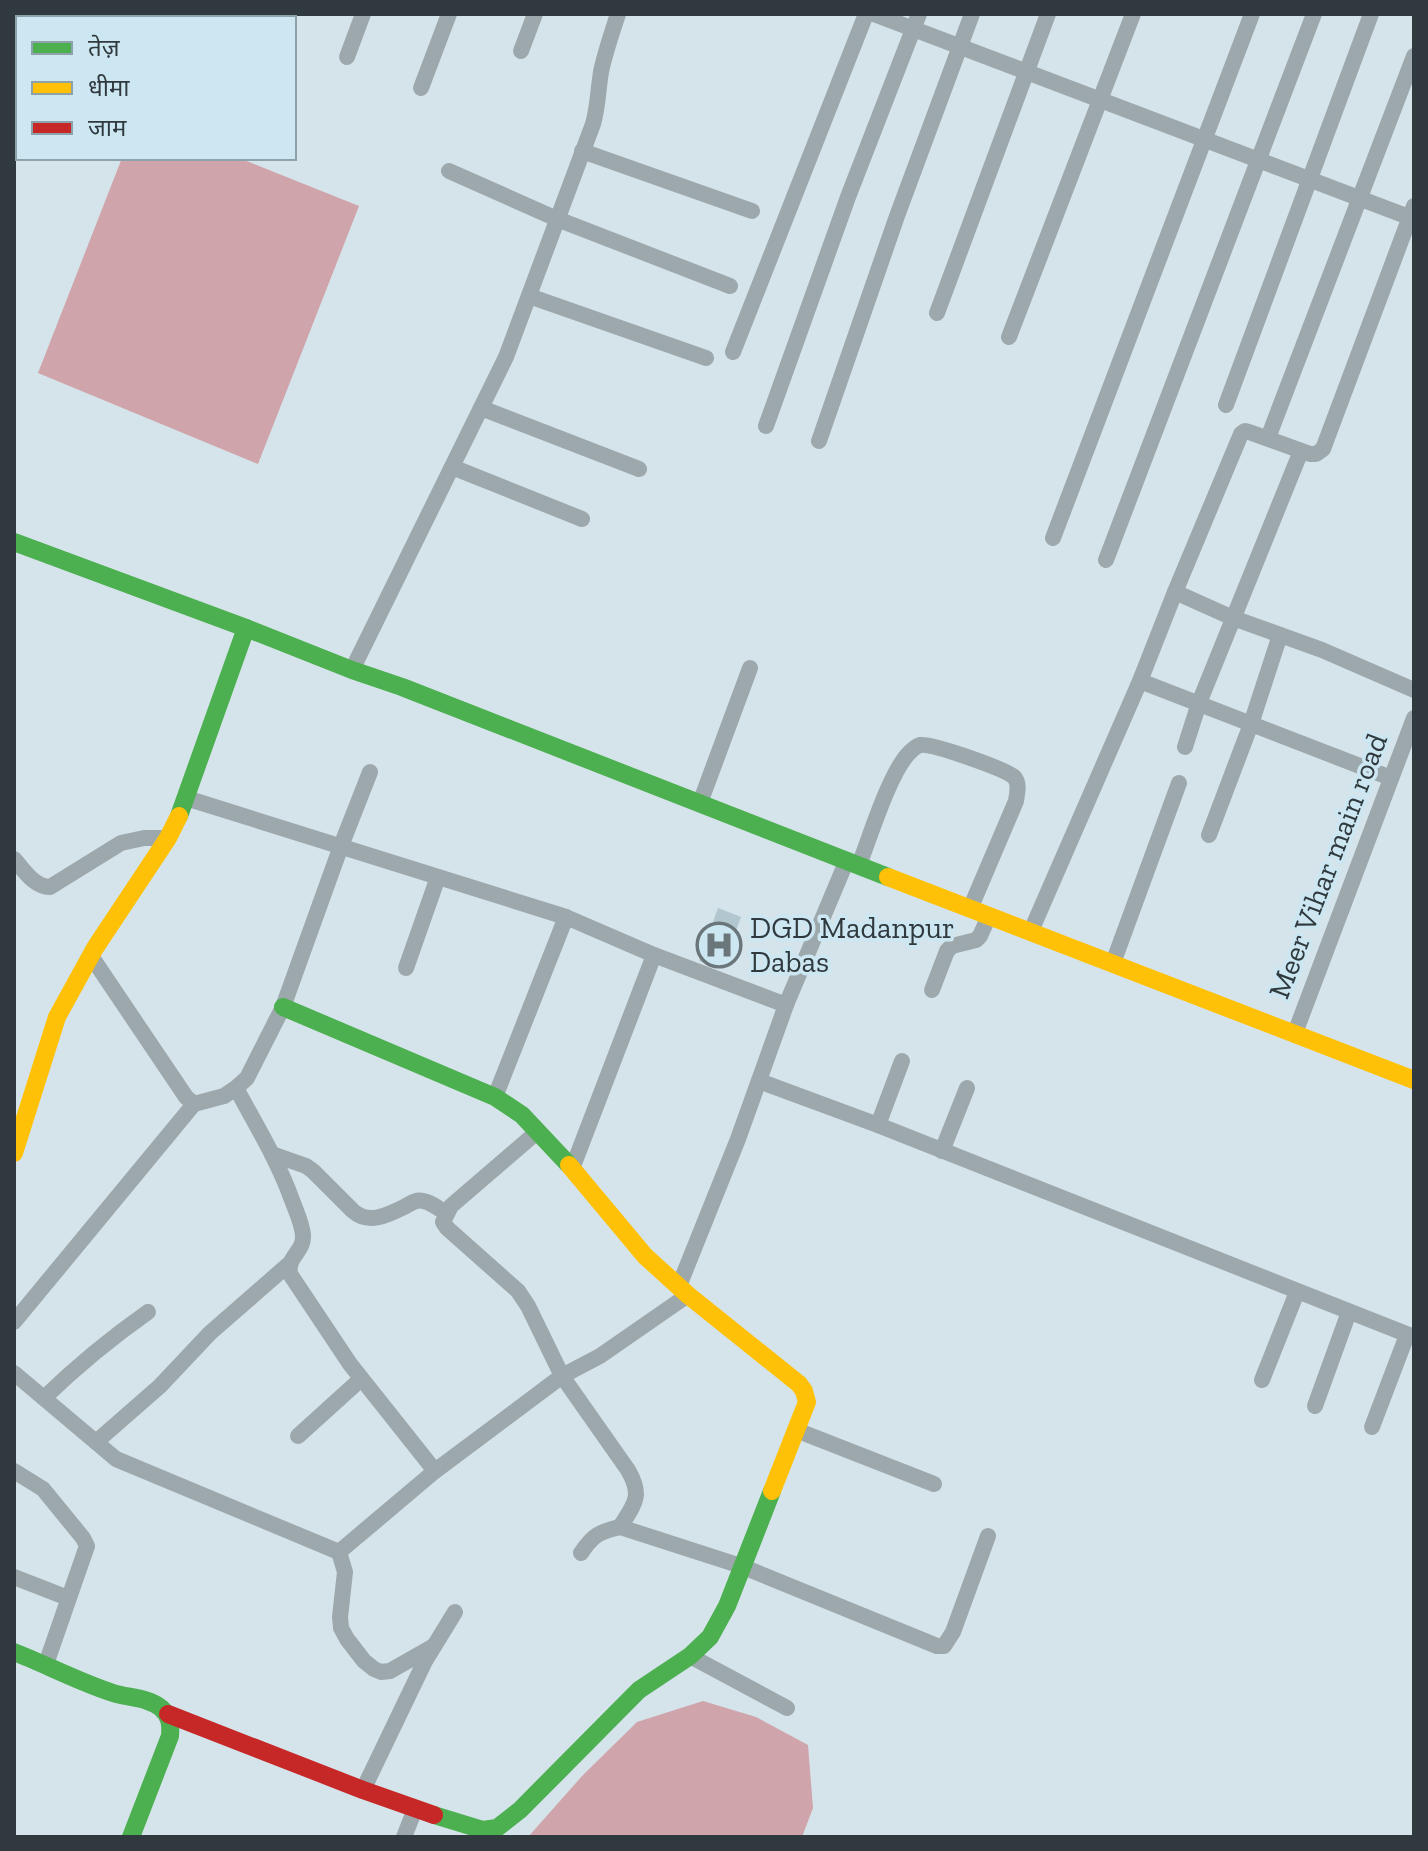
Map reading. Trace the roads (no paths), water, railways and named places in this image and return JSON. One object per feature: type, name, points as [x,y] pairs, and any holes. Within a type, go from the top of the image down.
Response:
[{"type":"street","points":[[347,57],[363,14]]},
{"type":"street","points":[[421,88],[449,14]]},
{"type":"street","points":[[521,51],[535,14]]},
{"type":"street","points":[[352,670],[506,357],[598,109],[604,56],[618,14]]},
{"type":"street","points":[[733,352],[866,14]]},
{"type":"street","points":[[874,14],[916,22],[959,46],[1359,198],[1413,214],[1323,449],[1310,454],[1249,432],[1241,434],[1140,681],[1031,931]]},
{"type":"street","points":[[819,441],[897,216],[972,14]]},
{"type":"street","points":[[937,313],[1048,14]]},
{"type":"street","points":[[1009,337],[1133,14]]},
{"type":"street","points":[[1053,538],[1252,14]]},
{"type":"street","points":[[1106,560],[1314,14]]},
{"type":"street","points":[[1226,405],[1371,14]]},
{"type":"street","points":[[766,426],[848,197],[916,22]]},
{"type":"street","points":[[1268,438],[1414,56]]},
{"type":"street","points":[[582,151],[752,211]]},
{"type":"street","points":[[449,171],[557,219],[730,286]]},
{"type":"street","points":[[529,296],[706,358]]},
{"type":"street","points":[[481,408],[639,469]]},
{"type":"street","points":[[1185,747],[1199,703],[1301,451]]},
{"type":"street","points":[[452,467],[582,519]]},
{"type":"street","points":[[14,542],[402,687],[1414,1080]]},
{"type":"street","points":[[1175,592],[1414,690]]},
{"type":"street","points":[[14,1153],[57,1017],[91,956],[168,838],[186,798],[246,628]]},
{"type":"street","points":[[1209,835],[1251,724],[1280,635]]},
{"type":"street","points":[[700,803],[750,668]]},
{"type":"street","points":[[1140,681],[1391,778]]},
{"type":"street","name":"Meer Vihar main road","points":[[1295,1033],[1414,718]]},
{"type":"street","points":[[339,1552],[435,1471],[562,1376],[600,1356],[684,1290],[786,1005],[899,764],[912,749],[921,745],[990,765],[1014,778],[1018,785],[1016,801],[970,909]]},
{"type":"street","points":[[14,1322],[194,1104],[224,1096],[247,1078],[283,1007],[370,772]]},
{"type":"street","points":[[1113,963],[1179,783]]},
{"type":"street","points":[[186,798],[566,917],[654,955],[786,1005]]},
{"type":"street","points":[[14,859],[34,881],[42,887],[50,887],[121,843],[144,838],[168,838]]},
{"type":"street","points":[[406,968],[438,877]]},
{"type":"street","points":[[932,990],[947,951],[952,946],[976,940],[989,916]]},
{"type":"street","points":[[495,1097],[566,917]]},
{"type":"street","points":[[572,1169],[654,955]]},
{"type":"street","points":[[91,956],[186,1097],[194,1104]]},
{"type":"street","points":[[14,1652],[115,1693],[148,1701],[168,1714],[363,1790],[483,1830],[497,1828],[520,1810],[639,1690],[690,1656],[710,1637],[727,1606],[807,1402],[799,1384],[645,1256],[522,1115],[495,1097],[283,1007]]},
{"type":"street","points":[[878,1125],[902,1061]]},
{"type":"street","points":[[759,1081],[878,1125],[1410,1336],[1372,1427]]},
{"type":"street","points":[[96,1442],[160,1386],[210,1333],[289,1264],[301,1248],[304,1238],[301,1224],[281,1170],[236,1088]]},
{"type":"street","points":[[942,1151],[967,1088]]},
{"type":"street","points":[[537,1132],[451,1206],[443,1222],[518,1291],[562,1376],[628,1470],[637,1486],[636,1498],[620,1527]]},
{"type":"street","points":[[272,1154],[306,1166],[353,1211],[366,1219],[420,1200],[446,1213]]},
{"type":"street","points":[[289,1264],[295,1283],[361,1379],[435,1471]]},
{"type":"street","points":[[1262,1380],[1297,1292]]},
{"type":"street","points":[[44,1398],[114,1335],[148,1312]]},
{"type":"street","points":[[1315,1406],[1349,1312]]},
{"type":"street","points":[[14,1373],[116,1459],[339,1552]]},
{"type":"street","points":[[298,1436],[361,1379]]},
{"type":"street","points":[[796,1430],[934,1484]]},
{"type":"street","points":[[14,1471],[43,1489],[87,1546],[46,1664]]},
{"type":"street","points":[[581,1553],[590,1540],[601,1532],[620,1527],[741,1566],[937,1646],[944,1646],[953,1632],[988,1536]]},
{"type":"street","points":[[339,1552],[345,1572],[341,1628],[364,1661],[381,1672],[390,1671],[434,1646]]},
{"type":"street","points":[[14,1577],[68,1598]]},
{"type":"street","points":[[363,1790],[425,1661],[455,1612]]},
{"type":"street","points":[[690,1656],[787,1708]]},
{"type":"street","points":[[131,1837],[170,1736],[168,1714]]},
{"type":"street","points":[[404,1837],[415,1809]]},
{"type":"place","name":"DGD Madanpur Dabas","points":[[719,945]]}]
